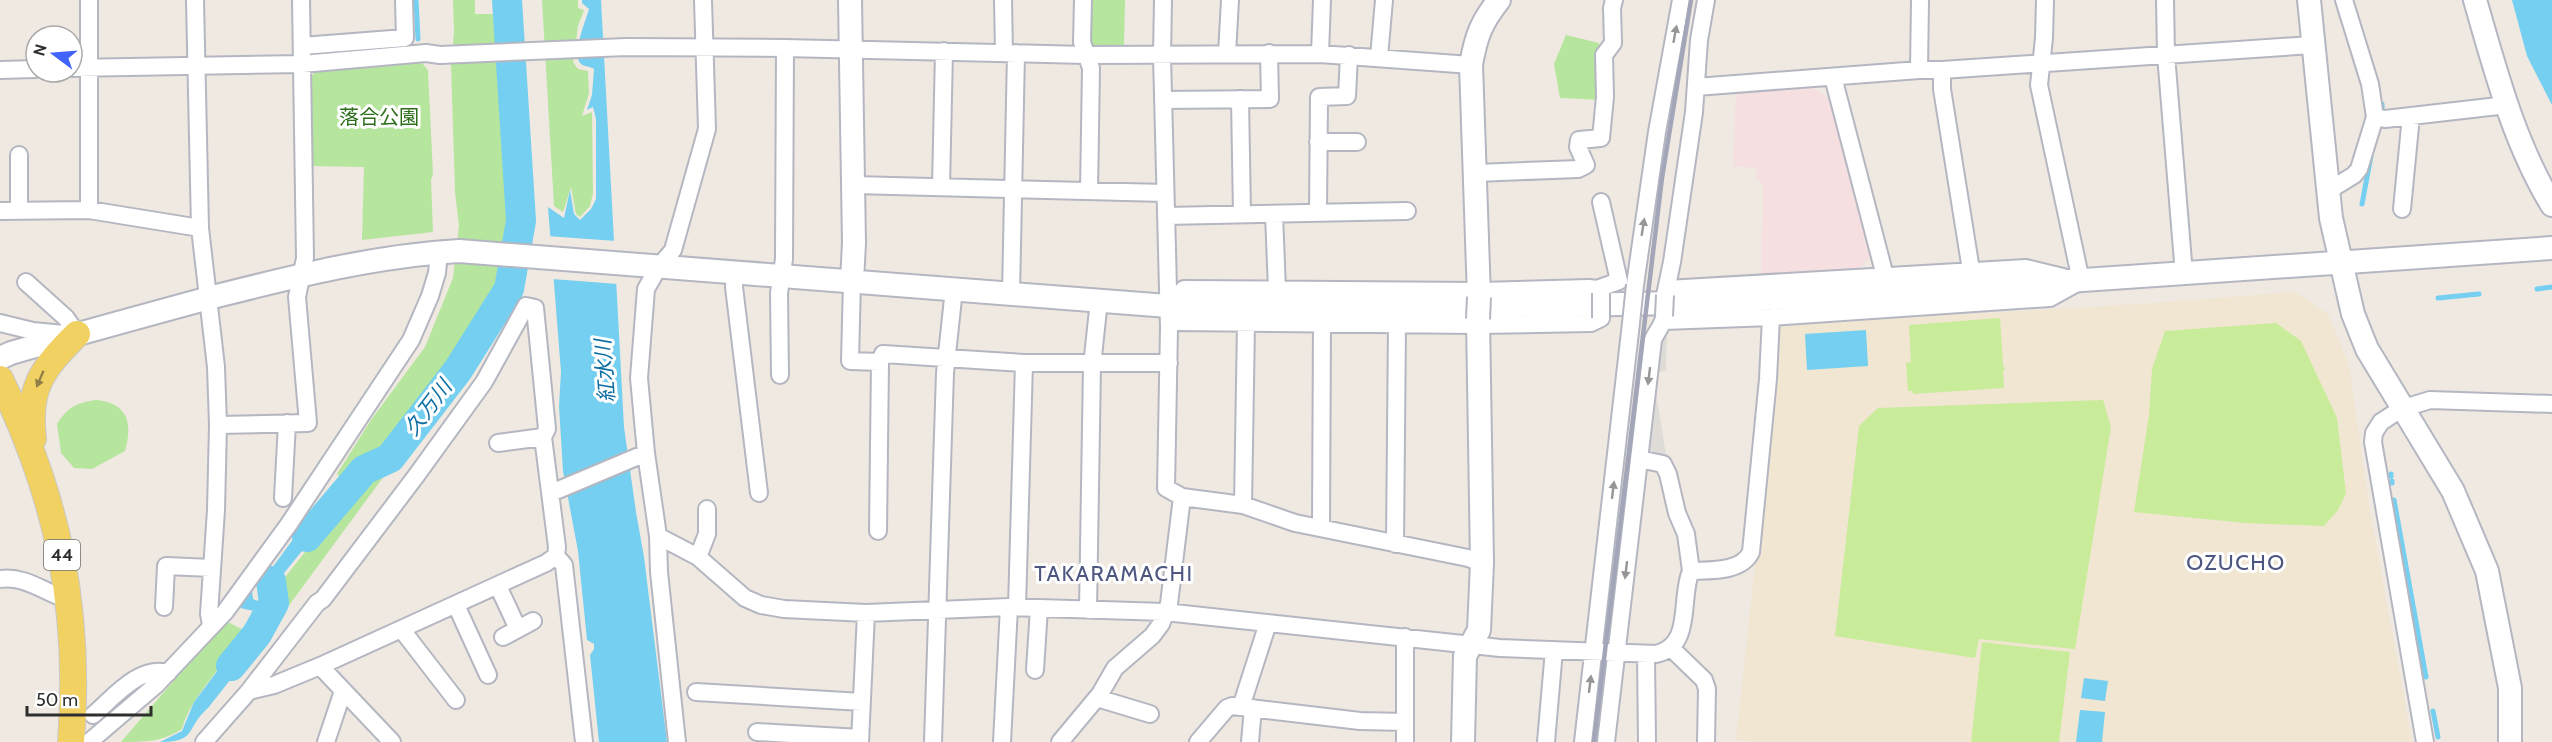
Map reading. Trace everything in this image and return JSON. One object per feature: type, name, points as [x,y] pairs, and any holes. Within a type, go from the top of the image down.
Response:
[{"type":"main road","points":[[35,459],[32,408],[37,384],[45,369],[77,334]]},
{"type":"main road","name":"44","points":[[0,379],[23,426],[57,530],[68,600],[73,702],[71,742]]},
{"type":"street","points":[[84,37],[89,0]]},
{"type":"street","points":[[195,0],[200,228],[216,367],[218,424],[209,614],[211,625]]},
{"type":"street","points":[[218,424],[308,423],[297,297],[305,258],[301,0]]},
{"type":"street","points":[[302,46],[405,38],[404,0]]},
{"type":"street","points":[[677,742],[658,572],[658,536],[639,457],[639,378],[646,289],[658,268],[673,250],[707,129],[703,0]]},
{"type":"street","points":[[850,0],[854,185],[850,361],[880,362]]},
{"type":"street","points":[[1003,0],[1010,52],[1013,189],[1011,293]]},
{"type":"street","points":[[1083,0],[1082,42],[1091,68],[1089,191]]},
{"type":"street","points":[[1163,0],[1162,56],[1169,363],[1166,488],[1182,497],[1243,505],[1295,523],[1468,558],[1482,563]]},
{"type":"street","points":[[1227,54],[1230,0]]},
{"type":"street","points":[[1320,54],[1322,0]]},
{"type":"street","points":[[1379,57],[1384,0]]},
{"type":"street","points":[[1463,742],[1465,656],[1479,630],[1482,563],[1479,294],[1472,65],[1482,22],[1499,0]]},
{"type":"street","points":[[1476,173],[1578,169],[1586,165],[1578,147],[1579,140],[1600,138],[1605,97],[1604,54],[1613,43],[1612,8],[1614,0]]},
{"type":"street","points":[[1583,742],[1635,285],[1657,132],[1681,0]]},
{"type":"street","points":[[1606,742],[1653,340],[1664,319],[1666,292],[1689,147],[1699,40],[1706,0]]},
{"type":"street","points":[[1919,70],[1920,0]]},
{"type":"street","points":[[2045,0],[2039,85],[2081,281]]},
{"type":"street","points":[[2165,0],[2166,55],[2184,274]]},
{"type":"street","points":[[2308,0],[2328,191],[2340,262],[2353,314],[2367,349],[2401,409],[2453,491],[2487,571],[2510,688],[2510,742]]},
{"type":"street","points":[[2328,191],[2354,175],[2359,169],[2380,118],[2344,0]]},
{"type":"street","points":[[2475,0],[2507,105],[2534,172],[2552,205]]},
{"type":"street","points":[[1696,87],[2312,45]]},
{"type":"street","points":[[84,67],[302,64],[426,53],[440,55],[703,47],[1162,56],[1320,54],[1472,65]]},
{"type":"street","points":[[780,375],[779,293],[784,259],[785,48]]},
{"type":"street","points":[[941,187],[944,51]]},
{"type":"street","points":[[1163,100],[1269,99],[1269,53]]},
{"type":"street","points":[[1318,213],[1318,97],[1347,96],[1349,56]]},
{"type":"street","points":[[0,70],[24,69]]},
{"type":"street","points":[[1942,70],[1942,89],[1971,270]]},
{"type":"street","points":[[1833,77],[1885,276]]},
{"type":"street","points":[[81,84],[89,210]]},
{"type":"street","points":[[1240,99],[1242,214]]},
{"type":"street","points":[[2380,118],[2507,105]]},
{"type":"street","points":[[2402,209],[2411,116]]},
{"type":"street","points":[[1318,142],[1357,142]]},
{"type":"street","points":[[19,211],[20,155]]},
{"type":"street","points":[[854,185],[1165,193]]},
{"type":"street","points":[[1168,306],[1184,289],[1479,294],[1599,291],[1619,281],[1601,202]]},
{"type":"street","points":[[0,211],[89,210],[200,228]]},
{"type":"street","points":[[1166,216],[1407,211]]},
{"type":"street","points":[[1274,214],[1277,290]]},
{"type":"street","points":[[0,358],[77,334],[302,274],[387,258],[441,252],[479,252],[658,268],[1168,306],[1463,307],[1678,303],[2081,281],[2552,248]]},
{"type":"street","points":[[89,742],[154,687],[225,612],[289,524],[411,340],[430,296],[441,252]]},
{"type":"street","points":[[1666,292],[2026,268],[2081,281]]},
{"type":"street","points":[[735,273],[734,287],[759,493]]},
{"type":"street","points":[[1664,319],[1771,317],[2050,298],[2081,281]]},
{"type":"street","points":[[26,282],[66,318],[77,334]]},
{"type":"street","points":[[933,742],[945,373],[954,290]]},
{"type":"street","points":[[1168,306],[1179,322],[1591,323],[1601,318],[1599,291]]},
{"type":"street","points":[[1088,610],[1094,363],[1099,300]]},
{"type":"street","points":[[204,742],[249,691],[317,603],[323,599],[454,423],[499,357],[526,306],[535,308],[537,316],[547,429],[543,437],[555,492],[556,556],[564,565],[584,742]]},
{"type":"street","points":[[1691,571],[1739,565],[1750,552],[1768,379],[1771,317]]},
{"type":"street","points":[[0,323],[33,331],[77,334]]},
{"type":"street","points":[[1243,505],[1246,323]]},
{"type":"street","points":[[1321,528],[1322,324]]},
{"type":"street","points":[[1395,544],[1397,324]]},
{"type":"street","points":[[878,531],[880,362],[883,354],[1024,363],[1169,363]]},
{"type":"street","points":[[1002,742],[1013,607],[1024,363]]},
{"type":"street","points":[[2425,742],[2373,442],[2374,433],[2381,422],[2401,409],[2430,400],[2552,404]]},
{"type":"street","points":[[283,498],[287,423]]},
{"type":"street","points":[[498,443],[543,437]]},
{"type":"street","points":[[555,492],[639,457]]},
{"type":"street","points":[[658,536],[698,557],[746,598],[761,605],[809,612],[866,613],[1013,607],[1165,612],[1471,645],[1646,655],[1662,653],[1680,634],[1691,571],[1686,534],[1677,513],[1667,471],[1663,464],[1639,459]]},
{"type":"street","points":[[1060,742],[1097,698],[1115,668],[1155,633],[1169,604],[1182,497]]},
{"type":"street","points":[[698,557],[707,534],[707,509]]},
{"type":"street","points":[[249,691],[320,666],[402,630],[546,563],[556,556]]},
{"type":"street","points":[[164,607],[166,566],[212,568]]},
{"type":"street","points":[[0,579],[17,578],[68,600]]},
{"type":"street","points":[[498,586],[526,625],[503,637]]},
{"type":"street","points":[[456,605],[488,675]]},
{"type":"street","points":[[1035,670],[1039,608]]},
{"type":"street","points":[[757,732],[860,740],[866,613]]},
{"type":"street","points":[[1251,742],[1247,707],[1268,622]]},
{"type":"street","points":[[402,630],[456,700]]},
{"type":"street","points":[[1405,638],[1405,742]]},
{"type":"street","points":[[1670,647],[1704,680],[1707,689],[1706,742]]},
{"type":"street","points":[[1546,742],[1554,650]]},
{"type":"street","points":[[1646,655],[1647,742]]},
{"type":"street","points":[[320,666],[392,742]]},
{"type":"street","points":[[93,715],[144,674],[161,671],[168,673]]},
{"type":"street","points":[[326,742],[344,691]]},
{"type":"street","points":[[696,692],[862,702]]},
{"type":"street","points":[[1097,698],[1150,714]]},
{"type":"street","points":[[1198,742],[1227,708],[1232,706],[1360,721],[1405,722]]},
{"type":"shaded area","points":[[1810,86],[1832,100],[1871,256],[1859,269],[1761,274],[1763,185],[1756,178],[1756,168],[1733,166],[1736,92]]},
{"type":"shaded area","points":[[2295,292],[2328,314],[2349,365],[2369,505],[2412,742],[1754,742],[1736,740],[1781,325],[2139,304]]},
{"type":"shaded area","points":[[1667,330],[1666,371],[1659,372],[1656,392],[1666,455],[1650,456],[1646,455],[1662,331]]},
{"type":"green space","points":[[453,0],[475,0],[475,14],[505,14],[511,200],[517,209],[501,294],[393,446],[370,461],[334,501],[333,491],[339,476],[337,474],[371,420],[425,347],[453,278],[459,226],[455,192],[451,65],[454,33]]},
{"type":"green space","points":[[542,0],[578,0],[578,8],[584,10],[578,26],[573,62],[578,69],[588,71],[589,93],[582,116],[592,112],[593,193],[590,206],[580,217],[576,214],[571,187],[563,212],[554,206]]},
{"type":"green space","points":[[1088,0],[1125,0],[1124,48],[1092,48],[1087,42]]},
{"type":"green space","points":[[1566,35],[1599,43],[1603,65],[1602,100],[1560,98],[1554,64]]},
{"type":"green space","name":"落合公園","points":[[422,63],[428,70],[433,232],[362,240],[364,167],[311,166],[310,78],[315,72]]},
{"type":"green space","points":[[2000,318],[2005,370],[2003,371],[2004,388],[1913,394],[1913,391],[1908,391],[1906,363],[1911,362],[1909,325]]},
{"type":"green space","points":[[2276,323],[2301,341],[2337,418],[2346,493],[2338,510],[2324,526],[2245,523],[2134,512],[2149,415],[2152,369],[2165,331]]},
{"type":"green space","points":[[96,400],[115,405],[126,416],[128,432],[125,451],[92,469],[74,468],[61,453],[57,424],[73,407]]},
{"type":"green space","points":[[2103,400],[2111,427],[2075,649],[1979,639],[1975,658],[1835,636],[1859,426],[1878,408]]},
{"type":"green space","points":[[398,457],[279,619],[275,619],[286,604],[277,587],[334,516],[335,508],[368,474]]},
{"type":"green space","points":[[228,622],[245,631],[244,638],[200,693],[182,729],[160,739],[121,742],[212,636]]},
{"type":"green space","points":[[1982,642],[2070,652],[2059,742],[1971,742]]},
{"type":"water","name":"紅水川","points":[[582,0],[601,0],[624,427],[644,557],[667,742],[599,742],[590,655],[594,644],[587,640],[578,551],[563,471],[559,406],[561,372],[548,207],[564,218],[570,190],[574,214],[580,220],[591,209],[596,199],[596,119],[593,107],[587,110],[592,95],[594,69],[581,64],[578,60],[578,46],[589,9],[582,3]]},
{"type":"water","points":[[2512,0],[2552,0],[2552,105],[2527,56]]},
{"type":"water","points":[[1866,330],[1868,366],[1807,370],[1805,334]]},
{"type":"water","points":[[335,482],[331,493],[332,514],[276,583],[278,594],[286,600],[274,622],[258,612],[240,608],[252,590],[253,599],[261,602],[265,588],[261,583]]},
{"type":"water","points":[[248,630],[264,637],[186,737],[180,740],[160,742],[182,731],[194,702]]},
{"type":"water","points":[[2084,678],[2108,681],[2105,701],[2081,698]]},
{"type":"water","points":[[2080,710],[2105,712],[2102,742],[2076,742]]},
{"type":"pier","points":[[547,236],[616,241],[618,284],[552,279]]},
{"type":"waterway","points":[[416,0],[418,39]]},
{"type":"waterway","name":"久万川","points":[[307,537],[364,470],[390,458],[458,370],[509,289],[521,221],[507,0]]},
{"type":"waterway","points":[[2382,104],[2382,115]]},
{"type":"waterway","points":[[2362,204],[2371,156]]},
{"type":"waterway","points":[[2537,289],[2552,287]]},
{"type":"waterway","points":[[2438,298],[2479,294]]},
{"type":"waterway","points":[[2394,500],[2426,677]]},
{"type":"waterway","name":"久万川","points":[[231,666],[257,634],[274,603],[271,581]]},
{"type":"waterway","points":[[2433,711],[2438,737]]},
{"type":"railway","points":[[1594,742],[1662,178],[1691,0]]},
{"type":"district","name":"OZUCHO","points":[[2236,562]]},
{"type":"district","name":"TAKARAMACHI","points":[[1114,573]]}]
